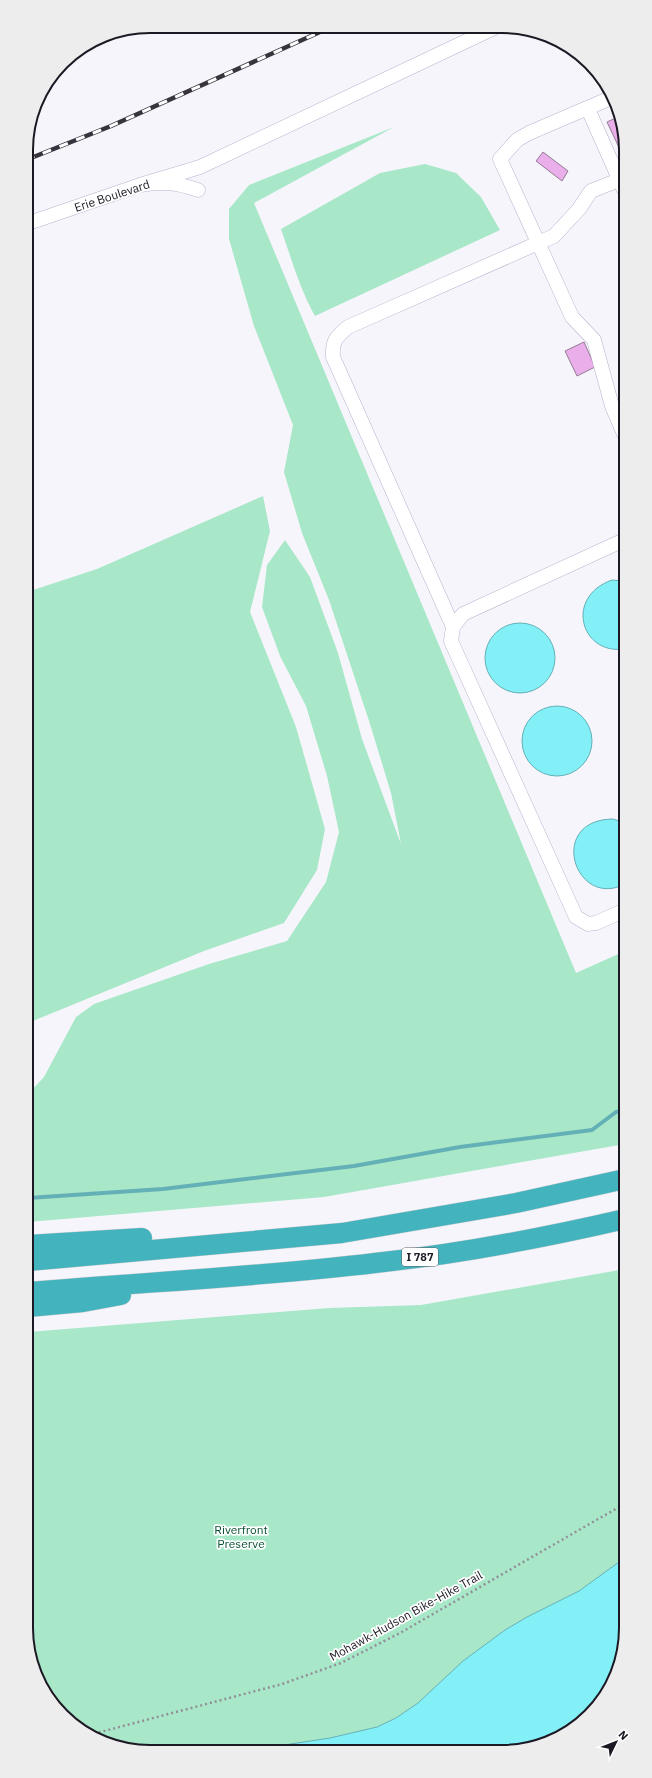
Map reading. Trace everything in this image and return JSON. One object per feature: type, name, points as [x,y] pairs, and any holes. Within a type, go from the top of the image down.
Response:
[{"type":"highway","points":[[33,1261],[342,1233],[516,1203],[619,1181]]},
{"type":"highway","name":"I 787","points":[[33,1292],[334,1268],[434,1256],[541,1237],[619,1219]]},
{"type":"highway","points":[[33,1245],[169,1236],[334,1222],[417,1220]]},
{"type":"highway","points":[[33,1307],[83,1302],[212,1278]]},
{"type":"street","points":[[140,185],[200,167],[483,33]]},
{"type":"street","points":[[607,100],[529,133],[517,140],[500,159],[572,317],[594,340],[612,406],[619,422]]},
{"type":"street","points":[[588,108],[619,176]]},
{"type":"street","name":"Erie Boulevard","points":[[33,222],[140,185],[156,182],[168,182],[198,190]]},
{"type":"street","points":[[453,627],[333,357],[333,346],[339,335],[348,327],[554,236],[579,209],[590,191],[619,184]]},
{"type":"street","points":[[619,542],[463,614],[453,627],[451,641],[576,917],[588,924],[596,923],[619,913]]},
{"type":"path","name":"Mohawk-Hudson Bike-Hike Trail","points":[[96,1732],[282,1684],[341,1663],[400,1633],[619,1507]]},
{"type":"green space","points":[[394,127],[254,203],[576,973],[619,954],[619,1145],[324,1197],[33,1222],[33,1089],[44,1077],[76,1017],[94,1004],[209,964],[287,941],[326,882],[339,832],[327,776],[306,706],[280,656],[262,607],[267,565],[285,540],[310,577],[338,653],[362,739],[401,844],[391,793],[370,724],[329,600],[302,533],[284,472],[293,425],[254,326],[229,239],[229,209],[249,185]]},
{"type":"green space","points":[[425,164],[456,173],[481,197],[500,230],[315,316],[300,284],[281,229],[380,173]]},
{"type":"green space","points":[[263,496],[270,531],[250,612],[296,727],[325,829],[317,870],[284,923],[204,951],[33,1021],[33,590],[97,569]]},
{"type":"green space","name":"Riverfront Preserve","points":[[619,1270],[619,1562],[579,1591],[527,1617],[505,1630],[463,1661],[418,1703],[396,1718],[377,1727],[330,1738],[284,1745],[150,1745],[127,1743],[98,1733],[79,1721],[67,1711],[57,1699],[45,1680],[39,1665],[34,1643],[33,1332],[329,1308],[421,1305]]},
{"type":"water","points":[[612,580],[619,581],[619,649],[609,648],[597,643],[589,634],[584,623],[583,611],[588,599],[597,588]]},
{"type":"water","points":[[520,623],[533,626],[545,633],[552,645],[555,658],[552,671],[545,683],[533,690],[520,693],[507,690],[495,683],[488,671],[485,658],[488,645],[495,633],[507,626]]},
{"type":"water","points":[[557,706],[570,709],[582,716],[589,728],[592,741],[589,754],[582,766],[570,773],[557,776],[544,773],[532,766],[525,754],[522,741],[525,728],[532,716],[544,709]]},
{"type":"water","points":[[613,819],[619,821],[619,886],[607,889],[593,885],[582,875],[575,862],[574,847],[580,833],[592,823]]},
{"type":"water","points":[[619,1562],[619,1635],[617,1651],[610,1673],[595,1699],[585,1711],[573,1721],[547,1736],[525,1743],[502,1745],[284,1745],[330,1738],[377,1727],[396,1718],[418,1703],[463,1661],[505,1630],[527,1617],[579,1591]]},
{"type":"building","points":[[615,119],[619,147],[607,122]]},
{"type":"building","points":[[543,152],[568,171],[562,181],[536,161]]},
{"type":"building","points":[[584,342],[595,367],[577,376],[565,351]]},
{"type":"waterway","points":[[33,1198],[163,1189],[354,1166],[460,1147],[592,1130],[619,1111]]},
{"type":"railway","points":[[33,157],[111,126],[318,33]]}]
